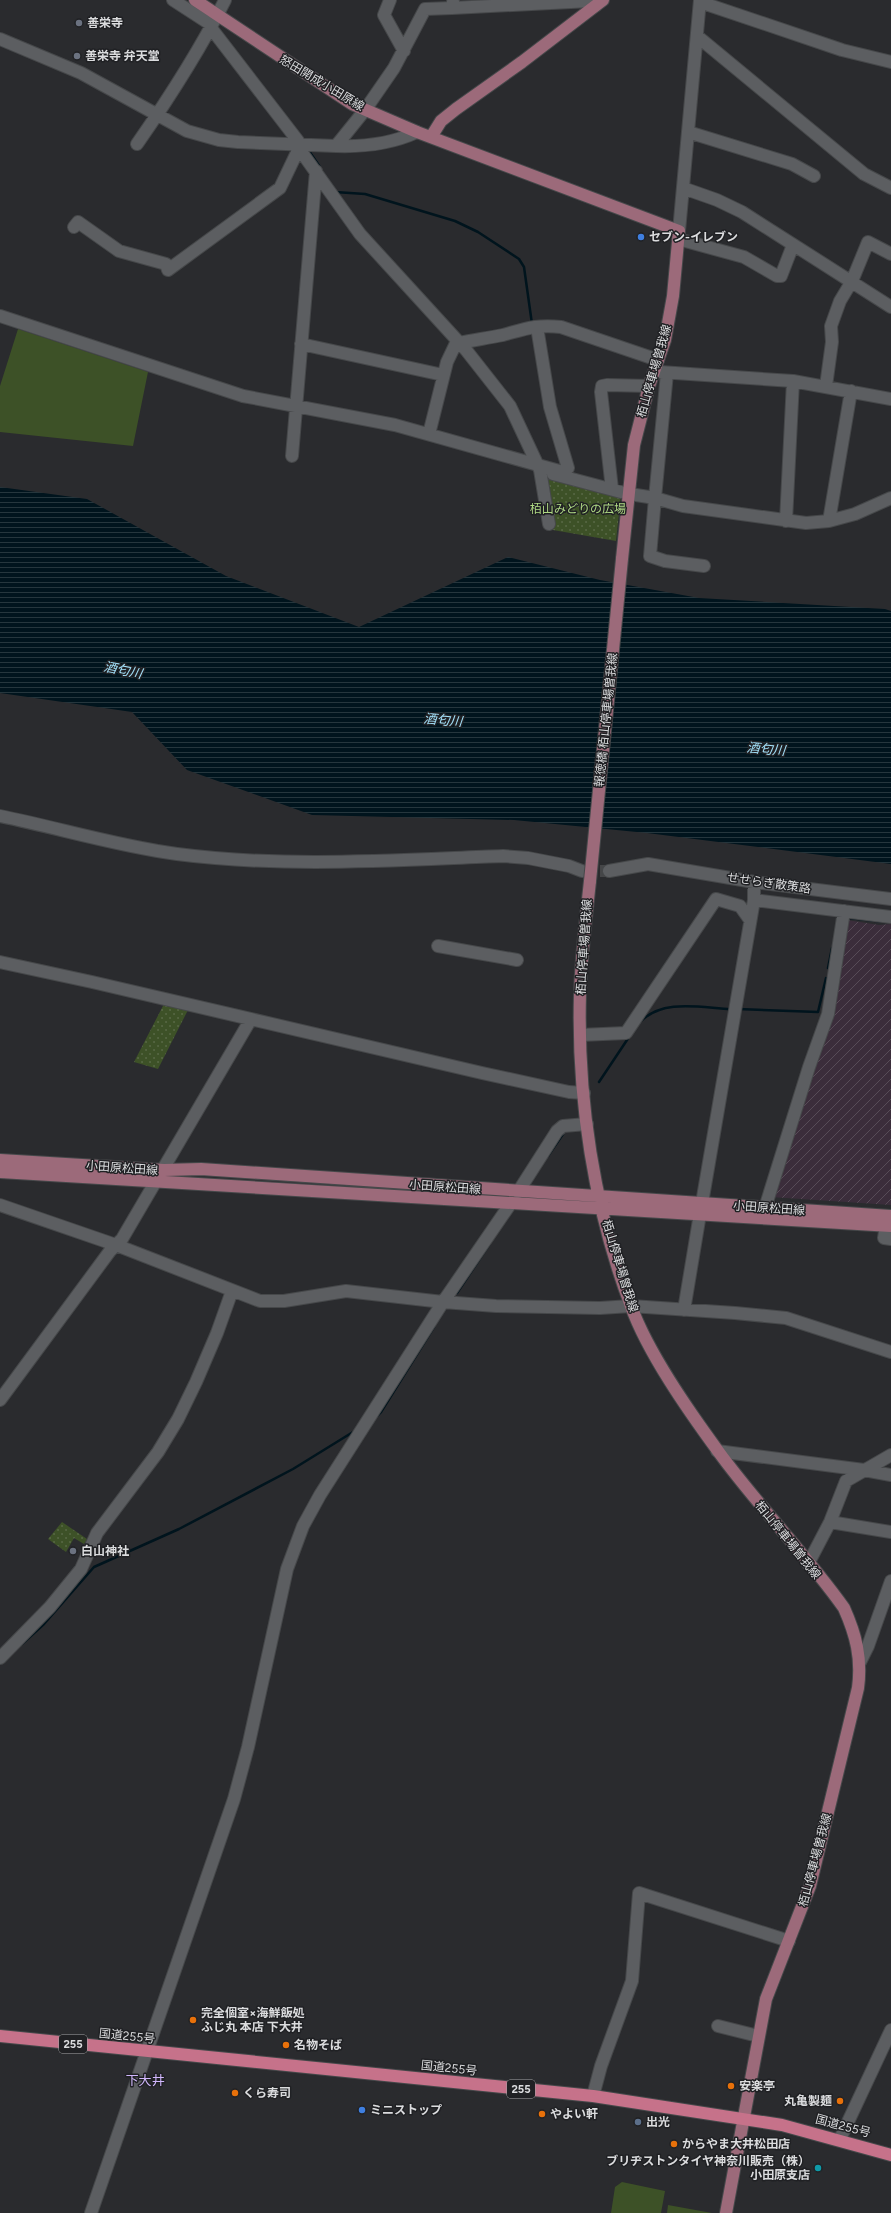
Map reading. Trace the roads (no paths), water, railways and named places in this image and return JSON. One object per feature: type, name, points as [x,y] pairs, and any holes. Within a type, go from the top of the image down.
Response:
[{"type":"highway","name":"国道255号","points":[[0,2036],[593,2096],[744,2117],[840,2139],[891,2155]]},
{"type":"main road","name":"怒田開成小田原線","points":[[195,0],[214,23],[334,93],[366,110],[431,137]]},
{"type":"main road","points":[[599,3],[451,113],[441,121],[431,137],[678,235]]},
{"type":"main road","name":"栢山停車場曽我線","points":[[622,559],[634,445],[649,386],[668,324],[678,235]]},
{"type":"main road","name":"報徳橋 栢山停車場曽我線","points":[[590,881],[622,559]]},
{"type":"main road","name":"栢山停車場曽我線","points":[[590,881],[581,972],[580,1035],[586,1121],[591,1158],[608,1234],[631,1306],[652,1350],[717,1451],[844,1608],[855,1635],[860,1662],[857,1692],[812,1879],[766,1999],[726,2213]]},
{"type":"main road","name":"小田原松田線","points":[[0,1160],[164,1170],[201,1169],[518,1192],[601,1203]]},
{"type":"main road","name":"小田原松田線","points":[[0,1172],[510,1203],[601,1203],[889,1223]]},
{"type":"main road","name":"小田原松田線","points":[[701,1209],[765,1208],[889,1223]]},
{"type":"street","points":[[173,0],[210,24],[214,23]]},
{"type":"street","points":[[137,144],[157,115],[214,23],[226,0]]},
{"type":"street","points":[[390,0],[384,15],[404,51]]},
{"type":"street","points":[[793,245],[781,276],[777,276],[744,257],[678,235],[700,1],[842,50],[891,62]]},
{"type":"street","points":[[336,146],[366,110],[404,51],[425,9],[453,4],[599,3]]},
{"type":"street","points":[[214,23],[303,146],[316,171],[360,234],[458,342],[510,406],[538,467],[549,524]]},
{"type":"street","points":[[697,36],[864,174],[891,188]]},
{"type":"street","points":[[0,39],[81,73],[187,131],[220,140],[303,146],[368,146],[399,140],[417,132]]},
{"type":"street","points":[[688,132],[792,164],[814,176]]},
{"type":"street","points":[[74,227],[78,222],[119,251],[166,264],[168,270],[280,188],[303,146]]},
{"type":"street","points":[[292,456],[316,171]]},
{"type":"street","points":[[683,188],[717,200],[742,212],[891,307]]},
{"type":"street","points":[[826,386],[832,342],[830,326],[840,301],[852,281],[868,242],[891,254]]},
{"type":"street","points":[[0,316],[243,396],[395,425],[617,491],[601,392],[602,386],[649,386]]},
{"type":"street","points":[[429,434],[443,375],[451,351],[458,342],[503,335],[529,326],[537,328],[547,325],[561,326],[656,366],[667,373],[793,381],[891,399]]},
{"type":"street","points":[[537,328],[550,407],[568,468],[563,474]]},
{"type":"street","points":[[301,344],[443,375]]},
{"type":"street","points":[[667,373],[650,556],[704,566]]},
{"type":"street","points":[[786,521],[793,381]]},
{"type":"street","points":[[829,521],[851,391]]},
{"type":"street","points":[[636,495],[655,498],[683,506],[806,523],[829,521],[855,514],[891,498]]},
{"type":"street","points":[[0,816],[86,837],[176,854],[222,859],[346,862],[503,856],[528,858],[569,866],[582,871]]},
{"type":"street","name":"せせらぎ散策路","points":[[608,871],[648,864],[754,882],[891,899]]},
{"type":"street","points":[[684,1310],[754,900],[754,882]]},
{"type":"street","points":[[580,1035],[626,1033],[716,899],[740,906],[750,920]]},
{"type":"street","points":[[754,900],[807,910],[891,917]]},
{"type":"street","points":[[765,1208],[809,1067],[828,1014],[829,974],[844,912]]},
{"type":"street","points":[[438,946],[517,960]]},
{"type":"street","points":[[0,962],[509,1079],[584,1094]]},
{"type":"street","points":[[0,1400],[110,1251],[122,1239],[155,1182],[164,1170],[251,1019]]},
{"type":"street","points":[[518,1192],[557,1131],[563,1126],[586,1121]]},
{"type":"street","points":[[91,2213],[234,1799],[248,1747],[287,1569],[303,1526],[320,1495],[443,1302],[510,1203]]},
{"type":"street","points":[[0,1205],[116,1245],[260,1301],[284,1301],[346,1291],[443,1302],[526,1307],[600,1308],[631,1306],[786,1318],[891,1352]]},
{"type":"street","points":[[889,1223],[884,1238],[891,1239]]},
{"type":"street","points":[[0,1658],[50,1607],[81,1569],[97,1533],[158,1452],[178,1419],[193,1388],[217,1333],[232,1291]]},
{"type":"street","points":[[717,1451],[864,1470],[891,1475]]},
{"type":"street","points":[[808,1564],[830,1522],[846,1481],[891,1455]]},
{"type":"street","points":[[830,1522],[891,1532]]},
{"type":"street","points":[[860,1662],[868,1646],[891,1581]]},
{"type":"street","points":[[593,2096],[601,2066],[632,1981],[639,1893],[789,1941]]},
{"type":"street","points":[[718,2026],[758,2036]]},
{"type":"street","points":[[840,2139],[891,2030]]},
{"type":"water","name":"酒匂川","points":[[0,487],[87,499],[226,576],[359,627],[508,557],[600,580],[699,598],[885,609],[891,611],[891,864],[647,833],[514,820],[312,815],[187,770],[132,712],[0,693]]},
{"type":"waterway","points":[[307,148],[320,167]]},
{"type":"waterway","points":[[335,192],[365,194],[455,221],[478,232],[519,259],[524,267],[532,324]]},
{"type":"waterway","points":[[849,918],[885,922]]},
{"type":"waterway","points":[[828,968],[832,948]]},
{"type":"waterway","points":[[738,1009],[818,1012],[826,978]]},
{"type":"waterway","points":[[640,1022],[649,1015],[671,1007],[696,1006],[731,1009]]},
{"type":"waterway","points":[[599,1082],[629,1037]]},
{"type":"waterway","points":[[548,1156],[563,1134]]},
{"type":"waterway","points":[[457,1293],[489,1245]]},
{"type":"waterway","points":[[377,1416],[381,1412],[434,1327]]},
{"type":"waterway","points":[[22,1644],[44,1624],[94,1567],[179,1529],[293,1469],[353,1432]]},
{"type":"tunnel","points":[[582,871],[609,871]]},
{"type":"place","name":"善栄寺","points":[[79,23]]},
{"type":"place","name":"善栄寺 弁天堂","points":[[77,56]]},
{"type":"place","name":"セブン-イレブン","points":[[641,237]]},
{"type":"place","name":"白山神社","points":[[73,1551]]},
{"type":"place","name":"完全個室×海鮮飯処 ふじ丸 本店 下大井","points":[[193,2020]]},
{"type":"place","name":"名物そば","points":[[286,2045]]},
{"type":"place","name":"安楽亭","points":[[731,2086]]},
{"type":"place","name":"くら寿司","points":[[235,2093]]},
{"type":"place","name":"丸亀製麺","points":[[840,2101]]},
{"type":"place","name":"ミニストップ","points":[[362,2110]]},
{"type":"place","name":"やよい軒","points":[[542,2114]]},
{"type":"place","name":"出光","points":[[638,2122]]},
{"type":"place","name":"からやま大井松田店","points":[[674,2144]]},
{"type":"place","name":"ブリヂストンタイヤ神奈川販売（株） 小田原支店","points":[[818,2168]]},
{"type":"district","name":"下大井","points":[[145,2080]]},
{"type":"park label","name":"栢山みどりの広場","points":[[578,509]]}]
